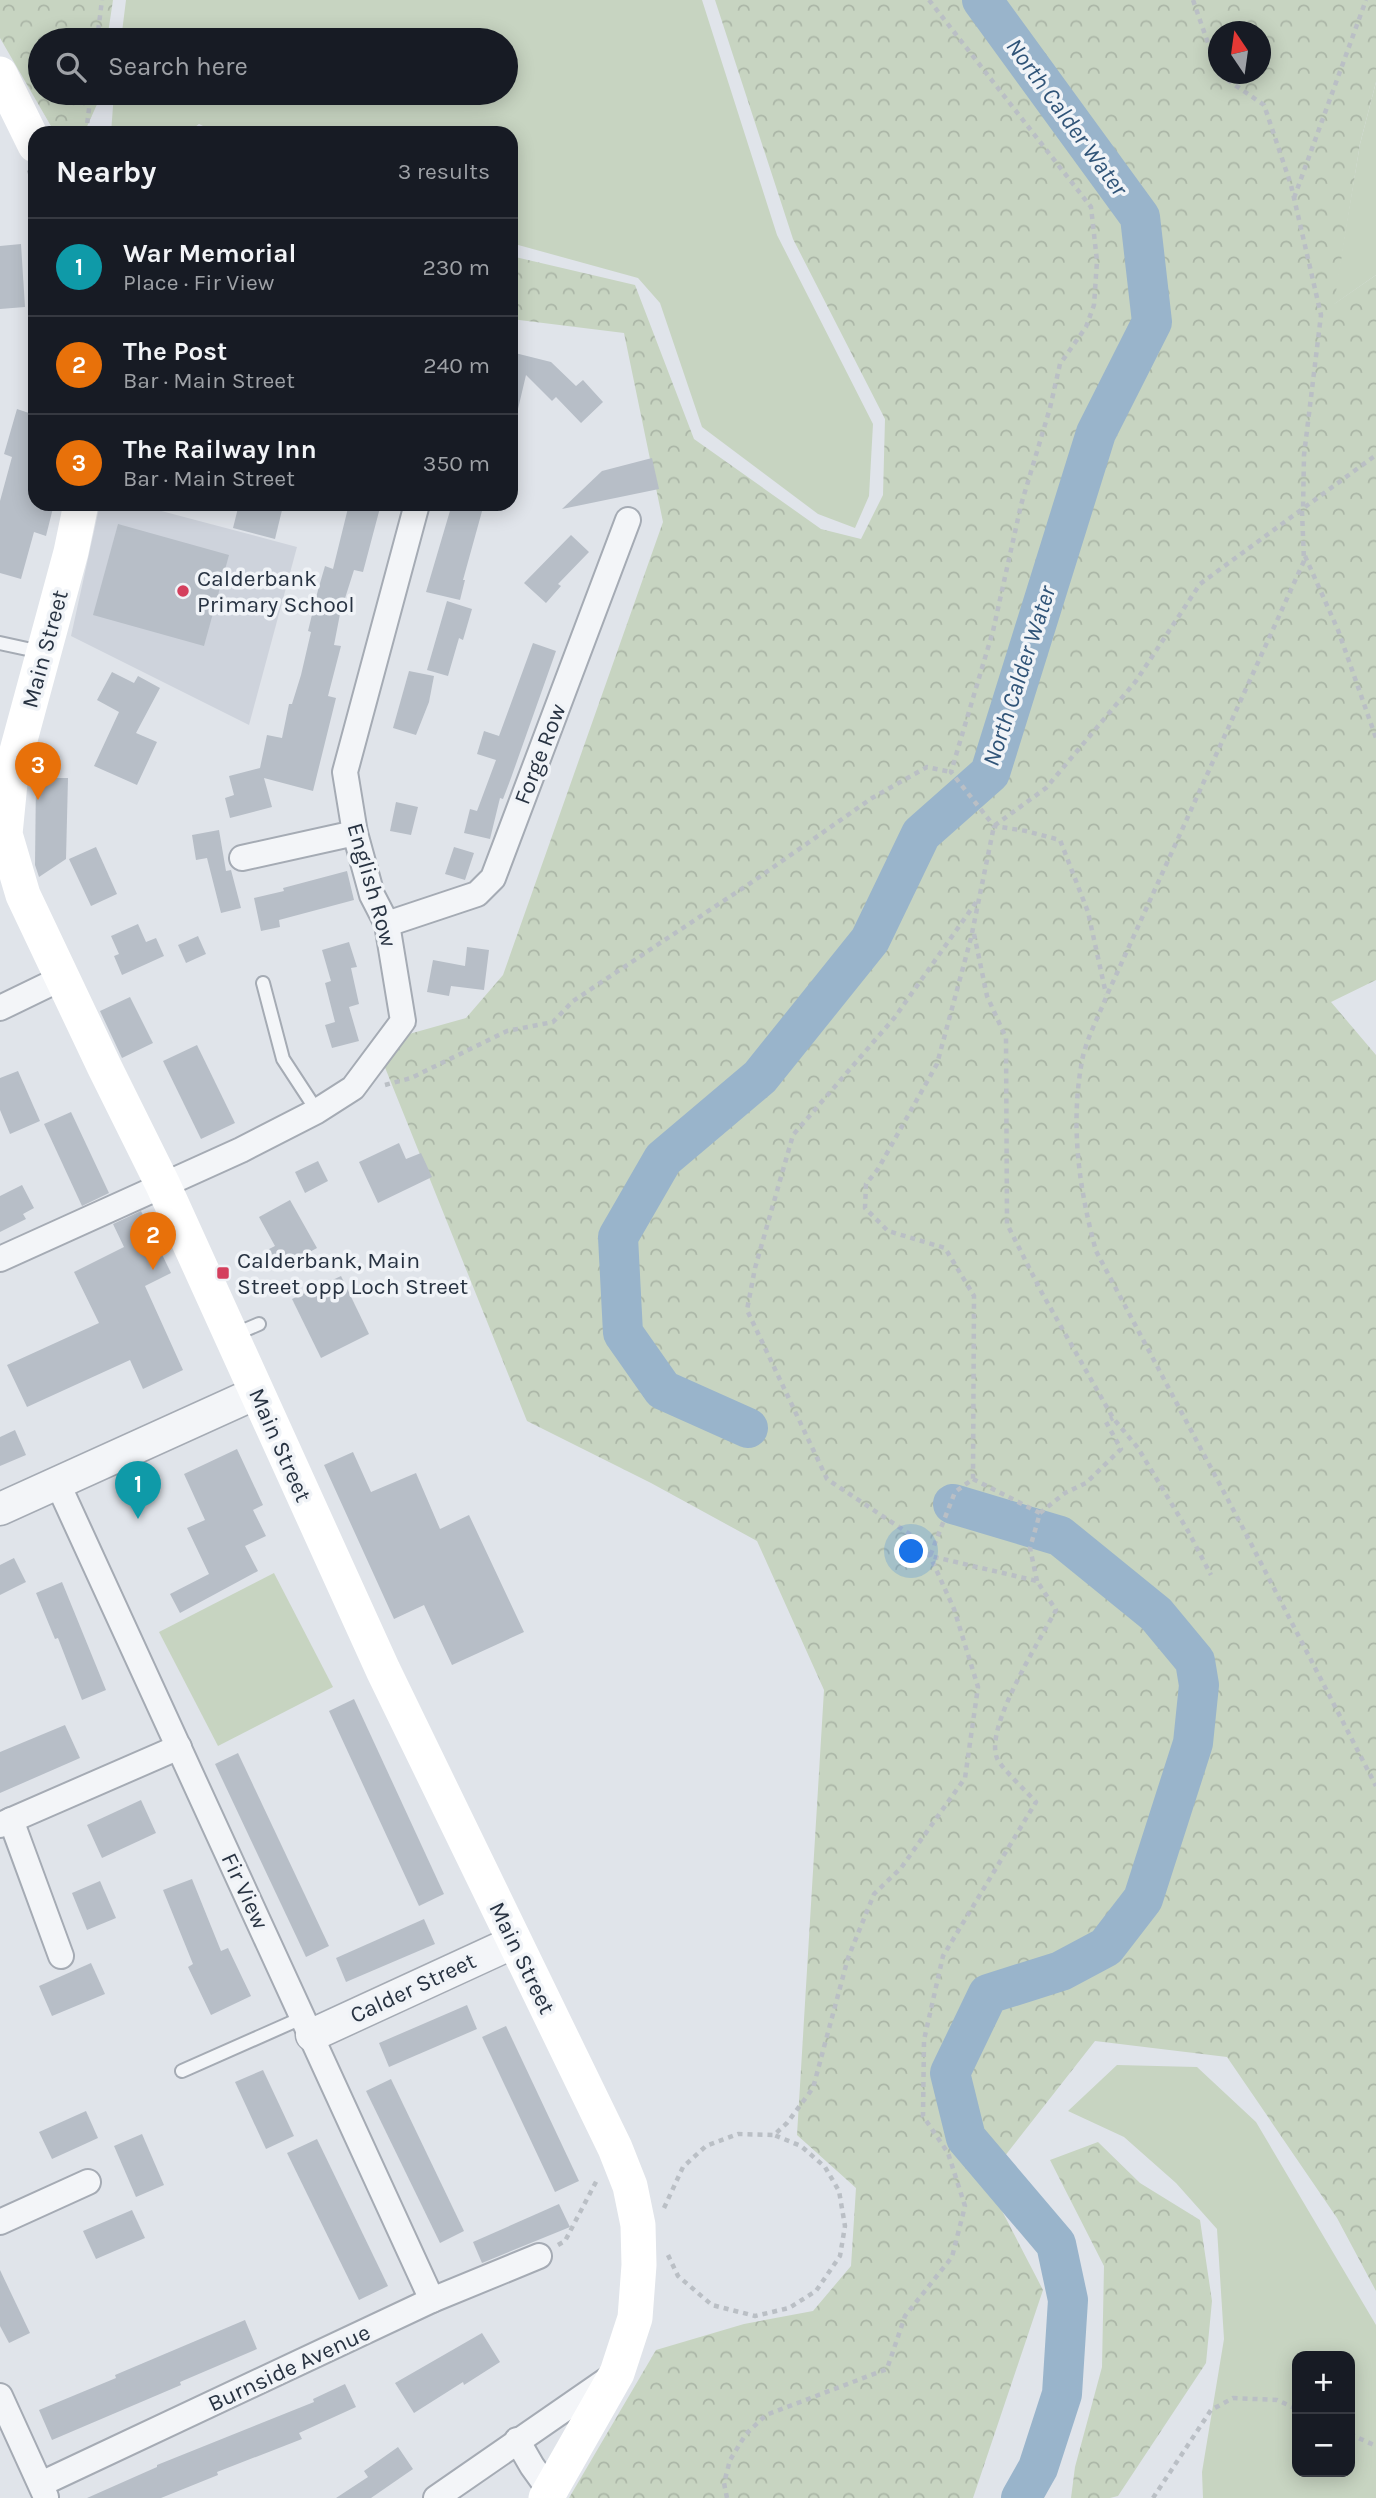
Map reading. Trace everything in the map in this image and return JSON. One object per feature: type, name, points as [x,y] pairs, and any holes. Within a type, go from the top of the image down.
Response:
[{"type":"main road","points":[[0,74],[28,131]]},
{"type":"main road","name":"Main Street","points":[[80,511],[71,552],[11,773],[2,834],[23,895],[104,1066],[163,1185],[245,1330],[256,1393],[383,1670],[630,2186],[638,2225],[639,2265],[635,2318],[617,2373],[548,2494]]},
{"type":"street","name":"English Row","points":[[0,1259],[241,1150],[317,1111],[353,1088],[403,1021],[387,925],[372,895],[355,833],[345,772],[416,511]]},
{"type":"street","name":"Forge Row","points":[[387,925],[477,894],[493,878],[628,520]]},
{"type":"street","points":[[242,858],[355,833]]},
{"type":"street","points":[[0,1008],[62,978]]},
{"type":"street","points":[[0,1509],[256,1393]]},
{"type":"street","name":"Fir View","points":[[57,1482],[432,2300]]},
{"type":"street","points":[[61,1956],[6,1823],[178,1747]]},
{"type":"street","name":"Calder Street","points":[[308,2026],[514,1942]]},
{"type":"street","points":[[0,2222],[88,2182]]},
{"type":"street","name":"Burnside Avenue","points":[[43,2491],[432,2300],[539,2256]]},
{"type":"street","points":[[436,2498],[617,2373]]},
{"type":"street","points":[[0,2396],[43,2491]]},
{"type":"street","points":[[517,2440],[548,2494]]},
{"type":"lane","points":[[0,643],[43,653]]},
{"type":"lane","points":[[263,983],[283,1059],[317,1111]]},
{"type":"lane","points":[[182,2071],[308,2026]]},
{"type":"path","points":[[98,28],[102,0]]},
{"type":"path","points":[[929,0],[1091,207],[1097,261],[1094,304],[1086,327],[1060,364],[1021,505],[993,631],[951,772]]},
{"type":"path","points":[[1193,0],[1208,42]]},
{"type":"path","points":[[1294,199],[1366,0]]},
{"type":"path","points":[[1234,84],[1264,105],[1294,199],[1321,315],[1304,455],[1304,561],[1107,995],[1083,1059],[1075,1128],[1084,1208],[1096,1251],[1245,1531],[1376,1786]]},
{"type":"path","points":[[87,126],[90,105]]},
{"type":"path","points":[[973,1479],[974,1296],[945,1248],[888,1231],[865,1208],[866,1184],[878,1169],[937,1064],[973,928],[994,826],[1046,788],[1136,681],[1200,584],[1376,455]]},
{"type":"path","points":[[1304,554],[1338,630],[1376,738]]},
{"type":"path","points":[[353,1088],[385,1085],[411,1078],[507,1031],[553,1022],[573,1001],[755,880],[872,798],[927,767],[951,772],[994,826],[1060,840],[1087,912],[1107,995]]},
{"type":"path","points":[[774,2135],[787,2123],[813,2088],[848,1958],[874,1894],[901,1868],[965,1778],[978,1687],[954,1609],[930,1556],[911,1535],[827,1479],[747,1310],[755,1268],[793,1135],[895,1017],[979,898]]},
{"type":"path","points":[[973,928],[987,996],[1006,1038],[1007,1224],[1042,1293],[1113,1418],[1138,1448],[1211,1575]]},
{"type":"path","points":[[727,2498],[724,2483],[730,2460],[746,2434],[766,2415],[887,2369],[905,2316],[952,2257],[965,2206],[948,2153],[923,2116],[924,2040],[943,1956],[1036,1802],[997,1758],[994,1738],[1008,1699],[1056,1611],[1037,1581],[1030,1548],[1040,1513],[1065,1493],[1086,1483],[1121,1449],[1106,1422],[1113,1418]]},
{"type":"path","points":[[930,1556],[955,1492],[973,1479]]},
{"type":"path","points":[[973,1479],[1040,1513]]},
{"type":"path","points":[[930,1556],[1037,1581]]},
{"type":"path","points":[[663,2218],[664,2207],[682,2167],[706,2146],[738,2134],[774,2135],[801,2146],[825,2167],[839,2191],[845,2226],[839,2256],[816,2291],[789,2308],[755,2316],[712,2305],[678,2276],[666,2251]]},
{"type":"path","points":[[539,2256],[565,2241],[614,2148]]},
{"type":"path","points":[[1153,2498],[1210,2410],[1233,2399],[1277,2400],[1292,2407]]},
{"type":"path","points":[[1355,2436],[1376,2446]]},
{"type":"shaded area","name":"Calderbank Primary School","points":[[98,511],[161,511],[297,547],[249,725],[71,636]]},
{"type":"green space","points":[[0,0],[113,0],[109,28],[28,28],[28,86],[0,38]]},
{"type":"green space","points":[[126,0],[702,0],[777,235],[873,424],[869,496],[855,528],[818,514],[702,427],[660,303],[638,278],[518,245],[518,126],[112,126],[113,105],[518,105],[518,28],[122,28]]},
{"type":"green space","points":[[715,0],[1376,0],[1376,82],[1360,144],[1334,304],[1376,275],[1376,980],[1331,1002],[1376,1055],[1376,2291],[1337,2218],[1227,2057],[1095,2041],[986,2180],[1043,2290],[973,2498],[569,2498],[656,2350],[744,2324],[813,2311],[851,2266],[856,2188],[797,2135],[824,1690],[757,1541],[651,1483],[527,1421],[384,1065],[409,1034],[466,1018],[503,975],[663,522],[624,333],[518,320],[518,258],[635,285],[694,439],[821,529],[861,539],[883,495],[885,419],[793,239]]},
{"type":"green space","points":[[1376,82],[1376,275],[1333,305],[1360,144]]},
{"type":"green space","points":[[39,105],[97,105],[87,126],[51,126]]},
{"type":"green space","points":[[274,1573],[333,1687],[218,1746],[159,1632]]},
{"type":"green space","points":[[1117,2065],[1197,2067],[1256,2122],[1376,2325],[1376,2498],[1203,2498],[1202,2472],[1224,2339],[1217,2229],[1176,2183],[1124,2137],[1068,2111]]},
{"type":"green space","points":[[1098,2142],[1140,2183],[1200,2220],[1212,2301],[1206,2363],[1118,2496],[1071,2498],[1075,2467],[1102,2367],[1104,2266],[1050,2160]]},
{"type":"building","points":[[21,244],[25,307],[0,309],[0,246]]},
{"type":"building","points":[[518,354],[551,362],[576,386],[583,380],[603,402],[581,423],[556,397],[552,401],[526,375],[518,409]]},
{"type":"building","points":[[17,409],[28,413],[28,511],[52,511],[46,536],[34,532],[21,579],[0,573],[0,501],[12,457],[4,454]]},
{"type":"building","points":[[652,458],[659,489],[562,509],[602,471]]},
{"type":"building","points":[[237,511],[282,511],[275,539],[233,528]]},
{"type":"building","points":[[347,511],[379,511],[363,572],[354,570],[340,614],[334,645],[341,646],[328,696],[336,698],[313,791],[264,778],[272,807],[230,818],[225,798],[234,795],[229,776],[260,768],[267,735],[282,738],[289,704],[292,704],[301,675],[311,632],[308,631],[325,566],[333,569]]},
{"type":"building","points":[[450,511],[482,511],[460,600],[426,592]]},
{"type":"building","points":[[118,524],[229,555],[204,646],[93,615]]},
{"type":"building","points":[[571,535],[589,552],[558,584],[561,586],[546,603],[524,583]]},
{"type":"building","points":[[447,601],[472,609],[463,640],[459,638],[448,676],[427,670]]},
{"type":"building","points":[[533,643],[556,651],[503,799],[500,798],[490,839],[464,833],[470,809],[477,811],[496,760],[477,754],[484,731],[499,736]]},
{"type":"building","points":[[409,671],[434,676],[429,702],[416,735],[393,728]]},
{"type":"building","points":[[112,672],[134,683],[138,676],[160,688],[136,733],[157,742],[137,785],[94,766],[119,712],[97,700]]},
{"type":"building","points":[[36,778],[68,778],[66,859],[39,877],[35,865]]},
{"type":"building","points":[[396,802],[418,807],[411,835],[390,831]]},
{"type":"building","points":[[219,830],[226,871],[231,870],[241,908],[221,913],[207,858],[196,860],[192,835]]},
{"type":"building","points":[[96,847],[117,894],[91,906],[69,859]]},
{"type":"building","points":[[454,847],[474,853],[465,880],[445,874]]},
{"type":"building","points":[[347,871],[354,900],[279,920],[280,927],[261,931],[254,898]]},
{"type":"building","points":[[138,924],[146,942],[156,938],[164,956],[122,975],[114,956],[119,954],[111,936]]},
{"type":"building","points":[[198,936],[206,954],[186,963],[178,945]]},
{"type":"building","points":[[349,942],[357,967],[351,968],[359,1004],[349,1007],[359,1041],[332,1048],[325,1025],[335,1022],[325,983],[331,981],[322,950]]},
{"type":"building","points":[[467,947],[489,950],[484,990],[451,986],[449,996],[427,992],[433,960],[465,966]]},
{"type":"building","points":[[130,997],[153,1043],[122,1058],[100,1011]]},
{"type":"building","points":[[197,1045],[235,1123],[201,1139],[163,1061]]},
{"type":"building","points":[[18,1071],[40,1121],[10,1134],[0,1110],[0,1078]]},
{"type":"building","points":[[71,1112],[109,1193],[82,1206],[44,1124]]},
{"type":"building","points":[[399,1143],[406,1159],[421,1153],[432,1177],[378,1203],[359,1162]]},
{"type":"building","points":[[318,1161],[328,1181],[305,1193],[295,1172]]},
{"type":"building","points":[[22,1185],[34,1208],[23,1214],[26,1219],[0,1232],[0,1196]]},
{"type":"building","points":[[290,1200],[317,1248],[280,1268],[269,1249],[275,1246],[259,1217]]},
{"type":"building","points":[[141,1211],[171,1273],[145,1286],[183,1370],[143,1389],[130,1360],[27,1407],[7,1365],[99,1323],[74,1272],[124,1247],[113,1224]]},
{"type":"building","points":[[341,1276],[369,1334],[321,1358],[292,1299]]},
{"type":"building","points":[[15,1430],[26,1455],[0,1466],[0,1437]]},
{"type":"building","points":[[237,1449],[263,1505],[253,1510],[266,1536],[245,1546],[258,1571],[180,1613],[170,1594],[209,1574],[187,1528],[205,1520],[184,1474]]},
{"type":"building","points":[[353,1452],[371,1492],[416,1473],[440,1529],[469,1515],[524,1632],[452,1665],[424,1605],[394,1619],[324,1465]]},
{"type":"building","points":[[14,1558],[26,1582],[0,1595],[0,1565]]},
{"type":"building","points":[[62,1582],[106,1690],[82,1700],[58,1638],[55,1639],[36,1593]]},
{"type":"building","points":[[354,1699],[444,1894],[419,1906],[329,1711]]},
{"type":"building","points":[[65,1725],[80,1758],[0,1793],[0,1752]]},
{"type":"building","points":[[238,1753],[329,1946],[306,1957],[215,1764]]},
{"type":"building","points":[[141,1800],[156,1833],[102,1858],[87,1825]]},
{"type":"building","points":[[192,1879],[221,1951],[228,1948],[251,1996],[211,2015],[188,1967],[193,1964],[163,1890]]},
{"type":"building","points":[[100,1881],[116,1918],[87,1930],[72,1893]]},
{"type":"building","points":[[424,1919],[435,1944],[346,1982],[336,1958]]},
{"type":"building","points":[[91,1963],[105,1994],[52,2016],[39,1986]]},
{"type":"building","points":[[467,2005],[477,2029],[389,2067],[379,2043]]},
{"type":"building","points":[[506,2026],[579,2181],[555,2192],[482,2037]]},
{"type":"building","points":[[263,2070],[294,2136],[266,2149],[235,2082]]},
{"type":"building","points":[[391,2079],[464,2231],[440,2243],[366,2091]]},
{"type":"building","points":[[86,2111],[98,2138],[52,2159],[39,2132]]},
{"type":"building","points":[[142,2134],[164,2185],[136,2197],[114,2146]]},
{"type":"building","points":[[317,2139],[388,2286],[359,2300],[287,2153]]},
{"type":"building","points":[[559,2204],[570,2227],[482,2263],[473,2242]]},
{"type":"building","points":[[132,2210],[145,2238],[96,2259],[83,2231]]},
{"type":"building","points":[[0,2270],[30,2333],[9,2343],[0,2326]]},
{"type":"building","points":[[245,2320],[257,2349],[52,2440],[39,2410]]},
{"type":"building","points":[[482,2333],[500,2362],[414,2413],[395,2383]]},
{"type":"building","points":[[345,2384],[356,2407],[299,2433],[302,2439],[217,2472],[218,2475],[161,2498],[87,2498],[157,2465],[314,2402],[313,2399]]},
{"type":"building","points":[[398,2447],[413,2469],[371,2498],[336,2498],[368,2477],[364,2471]]},
{"type":"waterway","name":"North Calder Water","points":[[748,1428],[663,1390],[623,1333],[618,1237],[663,1159],[760,1077],[870,940],[921,834],[990,773],[1096,433],[1152,322],[1140,217],[982,0]]},
{"type":"waterway","name":"North Calder Water","points":[[953,1504],[1060,1536],[1156,1614],[1195,1661],[1199,1685],[1193,1743],[1143,1899],[1106,1947],[1061,1971],[988,1994],[950,2073],[966,2138],[1056,2244],[1068,2300],[1062,2394],[1038,2468],[1021,2498]]},
{"type":"place","name":"Calderbank Primary School","points":[[183,591]]},
{"type":"place","name":"The Railway Inn","points":[[38,800]]},
{"type":"place","name":"The Post","points":[[153,1270]]},
{"type":"place","name":"Calderbank, Main Street opp Loch Street","points":[[223,1273]]},
{"type":"place","name":"War Memorial","points":[[138,1519]]}]
